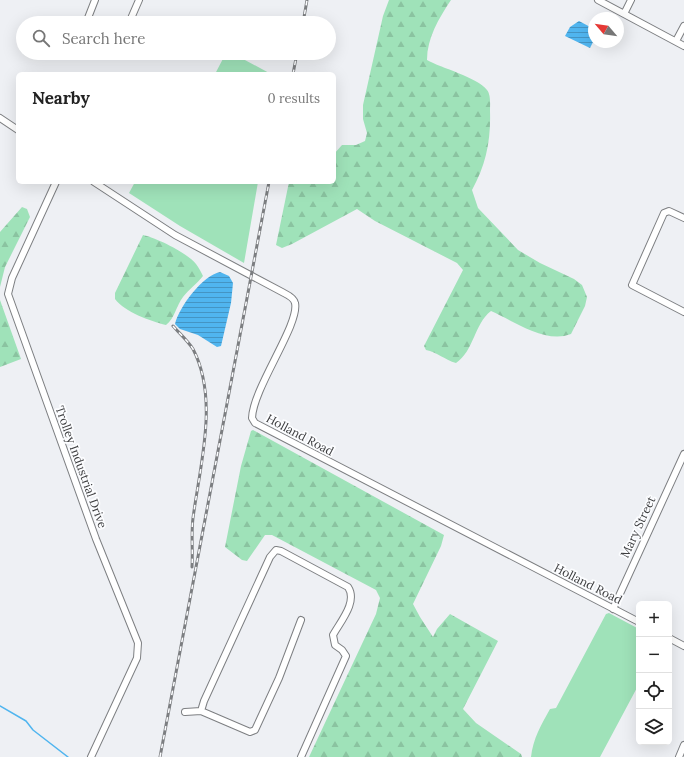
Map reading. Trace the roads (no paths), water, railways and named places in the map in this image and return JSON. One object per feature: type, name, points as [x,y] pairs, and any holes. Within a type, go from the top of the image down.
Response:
[{"type":"street","points":[[89,16],[95,0]]},
{"type":"street","points":[[132,16],[139,0]]},
{"type":"street","points":[[598,0],[620,12]]},
{"type":"street","points":[[631,0],[624,14],[684,46]]},
{"type":"street","points":[[676,41],[684,26]]},
{"type":"street","points":[[0,118],[16,129]]},
{"type":"street","name":"Trolley Industrial Drive","points":[[55,184],[12,278],[8,294],[96,539],[138,643],[137,658],[91,757]]},
{"type":"street","name":"Holland Road","points":[[97,184],[176,235],[284,293],[294,300],[296,304],[292,322],[254,403],[252,418],[256,424],[636,620]]},
{"type":"street","points":[[684,218],[669,210],[664,213],[632,285],[684,312]]},
{"type":"street","name":"Mary Street","points":[[613,609],[684,454]]},
{"type":"street","points":[[201,711],[204,701],[270,557],[276,550],[281,550],[348,587],[352,593],[352,601],[333,635],[335,645],[342,650],[346,656],[342,668],[301,757]]},
{"type":"street","points":[[185,712],[201,711],[250,732],[254,730],[279,678],[300,620]]},
{"type":"street","points":[[672,640],[684,646]]},
{"type":"street","points":[[679,757],[684,745]]},
{"type":"water","points":[[579,21],[588,26],[588,47],[565,36],[570,27]]},
{"type":"water","points":[[220,272],[229,276],[233,283],[231,303],[221,346],[217,347],[198,335],[180,329],[175,324],[181,309],[199,285],[213,274]]},
{"type":"waterway","points":[[0,706],[26,721],[33,730],[68,757]]},
{"type":"railway","points":[[304,16],[307,0]]},
{"type":"railway","points":[[293,72],[296,60]]},
{"type":"railway","points":[[160,757],[269,184]]},
{"type":"railway","points":[[173,326],[193,349],[201,368],[205,389],[205,432],[193,518],[192,567]]}]
